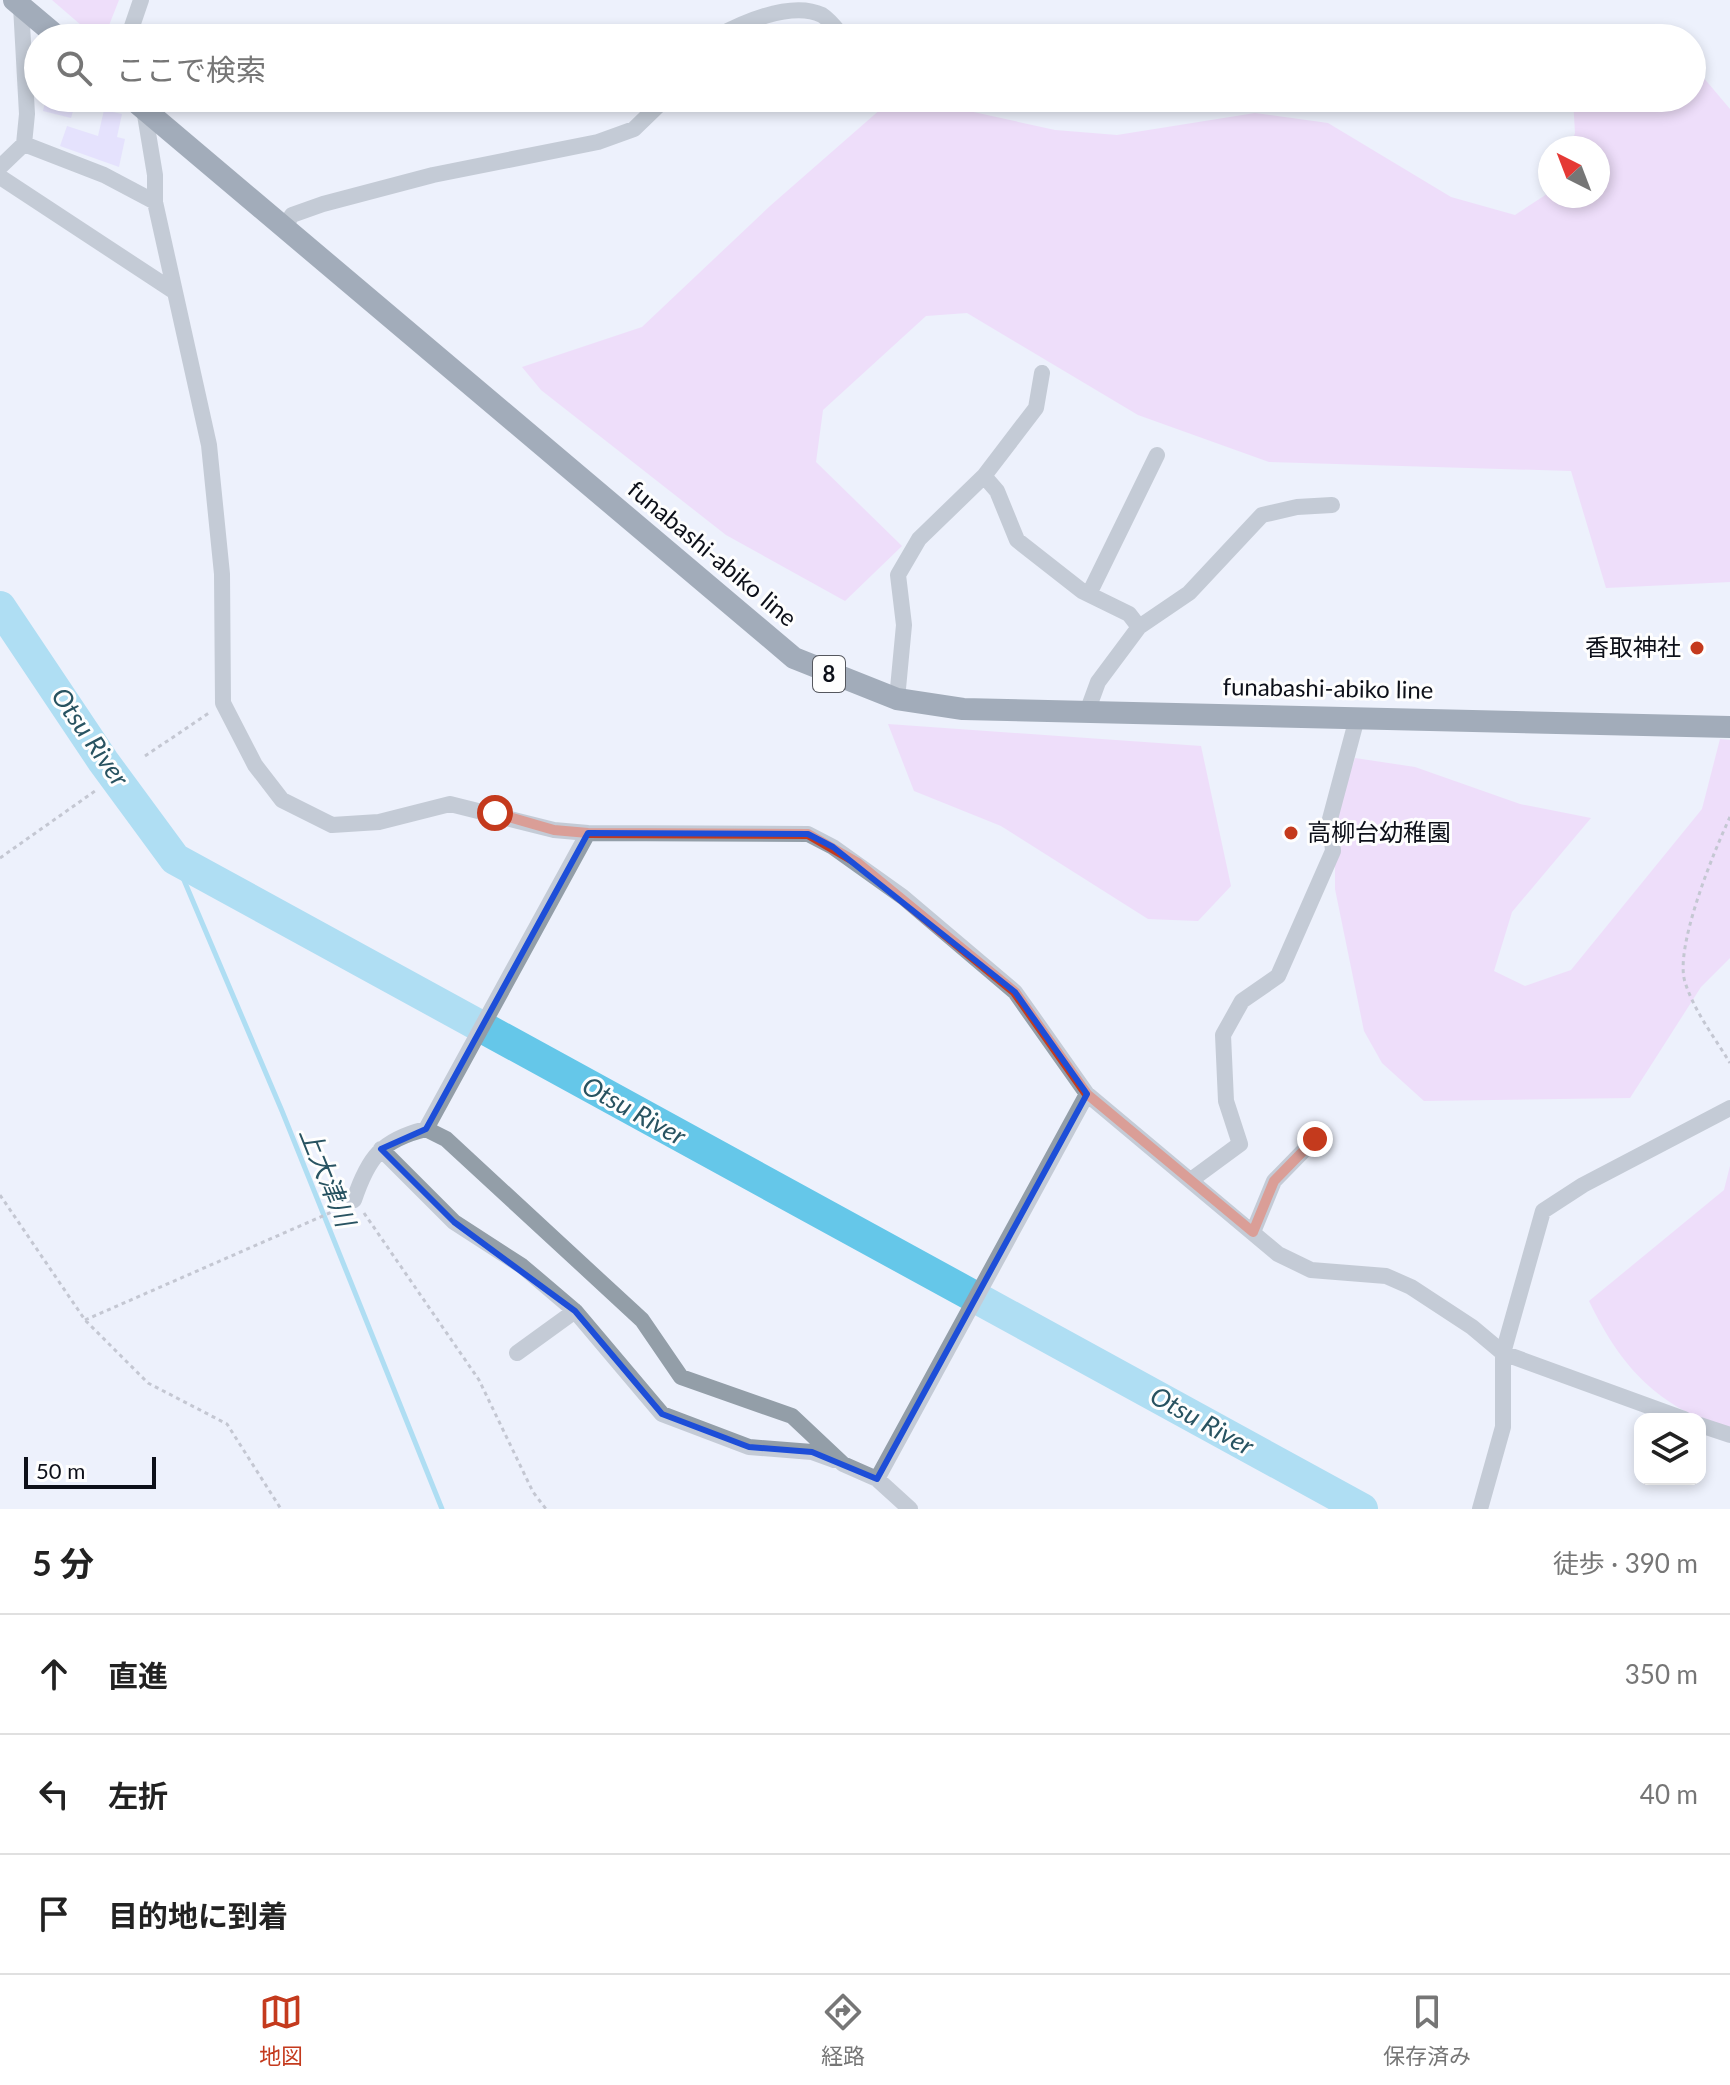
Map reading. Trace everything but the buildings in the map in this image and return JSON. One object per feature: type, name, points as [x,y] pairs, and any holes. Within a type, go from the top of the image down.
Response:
[{"type":"main road","points":[[18,3],[43,24]]},
{"type":"main road","name":"funabashi-abiko line","points":[[148,112],[794,658],[897,699],[963,709],[1730,727]]},
{"type":"street","points":[[133,24],[141,0]]},
{"type":"street","points":[[18,3],[24,77]]},
{"type":"street","points":[[746,24],[771,13],[808,6],[831,24]]},
{"type":"street","points":[[0,167],[24,144],[27,112]]},
{"type":"street","points":[[140,112],[155,175],[155,202],[172,290],[186,335],[209,445],[222,574],[223,703],[255,765],[273,791],[297,810],[332,825],[379,822],[450,804],[554,830],[588,833],[808,834],[833,847],[903,897],[1015,992],[1087,1094],[1294,1264],[1311,1270],[1362,1271],[1386,1276],[1411,1287],[1472,1327],[1503,1353],[1668,1413]]},
{"type":"street","points":[[285,226],[292,215],[323,204],[433,175],[598,142],[634,129],[652,112]]},
{"type":"street","points":[[24,144],[104,175],[155,202]]},
{"type":"street","points":[[0,177],[172,290]]},
{"type":"street","points":[[897,699],[904,625],[898,575],[919,539],[984,476],[1036,408],[1042,373]]},
{"type":"street","points":[[1089,594],[1157,455]]},
{"type":"street","points":[[984,476],[997,491],[1017,540],[1089,594],[1129,614],[1139,627]]},
{"type":"street","points":[[1087,712],[1098,682],[1139,627],[1189,593],[1262,515],[1297,507],[1332,505]]},
{"type":"street","points":[[1191,1180],[1240,1144],[1226,1101],[1223,1035],[1242,1001],[1278,976],[1333,851],[1330,819],[1357,718]]},
{"type":"street","points":[[426,1129],[588,833]]},
{"type":"street","points":[[877,1479],[1087,1094]]},
{"type":"street","points":[[1480,1509],[1503,1427],[1503,1353],[1543,1211],[1583,1185],[1730,1108]]},
{"type":"street","points":[[354,1200],[370,1159],[381,1149],[404,1134],[426,1129],[446,1139],[642,1320],[681,1377],[792,1416],[843,1464]]},
{"type":"street","points":[[1253,1232],[1274,1181],[1315,1139]]},
{"type":"street","points":[[381,1149],[454,1222],[522,1266],[575,1311],[662,1414],[749,1447],[812,1452],[877,1479],[910,1509]]},
{"type":"street","points":[[517,1353],[575,1311]]},
{"type":"street","points":[[1706,1427],[1730,1435]]},
{"type":"path","points":[[145,756],[223,703]]},
{"type":"path","points":[[0,858],[95,791]]},
{"type":"path","points":[[1730,817],[1695,906],[1683,961],[1684,981],[1730,1063]]},
{"type":"path","points":[[0,1195],[85,1320],[148,1383],[227,1424],[281,1509]]},
{"type":"path","points":[[354,1200],[479,1380],[508,1444],[546,1509]]},
{"type":"path","points":[[85,1320],[331,1215]]},
{"type":"highlighted area","points":[[588,833],[808,834],[833,847],[1015,992],[1087,1094],[877,1479],[812,1452],[749,1447],[662,1414],[575,1311],[454,1222],[381,1149],[426,1129]]},
{"type":"shaded area","points":[[52,0],[119,0],[110,24],[80,24]]},
{"type":"shaded area","points":[[1706,81],[1730,109],[1730,582],[1606,588],[1571,471],[1269,462],[1138,415],[967,313],[926,316],[823,410],[816,462],[902,546],[845,601],[726,535],[541,390],[522,367],[642,327],[770,206],[877,112],[973,112],[1055,130],[1117,135],[1255,113],[1328,123],[1451,197],[1515,215],[1538,200],[1538,208],[1610,208],[1610,136],[1574,136],[1574,112],[1706,112]]},
{"type":"shaded area","points":[[888,724],[1201,746],[1231,886],[1198,921],[1148,919],[1001,826],[914,791]]},
{"type":"shaded area","points":[[1720,739],[1730,740],[1730,958],[1701,987],[1630,1098],[1424,1101],[1382,1063],[1364,1031],[1335,889],[1335,818],[1355,758],[1415,767],[1520,804],[1591,818],[1512,912],[1494,971],[1525,986],[1571,970],[1702,809]]},
{"type":"shaded area","points":[[1730,1166],[1730,1432],[1706,1422],[1706,1413],[1682,1410],[1645,1382],[1615,1347],[1589,1301],[1724,1190]]},
{"type":"waterway","name":"Otsu River","points":[[0,607],[103,761],[175,859],[1362,1509]]},
{"type":"waterway","name":"上大津川","points":[[175,859],[282,1111],[442,1509]]},
{"type":"place","name":"香取神社","points":[[1697,648]]},
{"type":"place","name":"高柳台幼稚園","points":[[1291,833]]},
{"type":"route","points":[[495,813],[554,830],[588,833],[701,831],[808,834],[833,847],[903,897],[1015,992],[1030,1008],[1087,1094],[1253,1232],[1274,1181],[1315,1139]]}]
